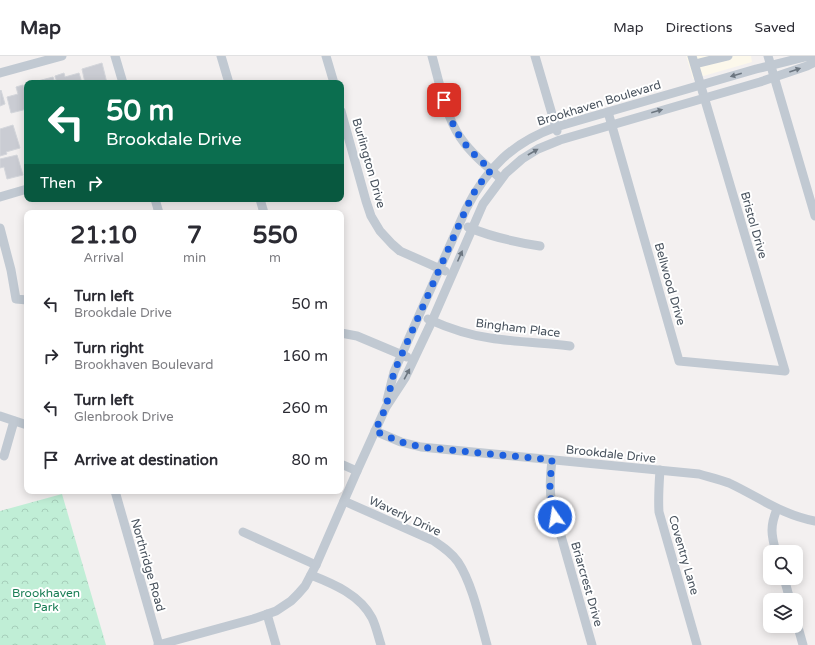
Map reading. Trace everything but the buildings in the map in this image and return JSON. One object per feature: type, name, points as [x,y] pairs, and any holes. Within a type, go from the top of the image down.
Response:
[{"type":"street","points":[[0,73],[62,56]]},
{"type":"street","points":[[115,56],[122,80]]},
{"type":"street","points":[[221,56],[228,80]]},
{"type":"street","points":[[326,56],[333,80]]},
{"type":"street","points":[[432,56],[444,100],[455,129],[472,152],[501,179]]},
{"type":"street","points":[[535,56],[560,140]]},
{"type":"street","points":[[693,60],[728,56]]},
{"type":"street","points":[[768,56],[815,216]]},
{"type":"street","name":"Brookhaven Boulevard","points":[[386,407],[394,372],[466,209],[475,191],[491,170],[510,151],[537,134],[556,127],[701,84],[771,65],[814,56]]},
{"type":"street","name":"Bristol Drive","points":[[693,60],[784,371]]},
{"type":"street","name":"Brookhaven Boulevard","points":[[159,645],[267,614],[291,601],[305,586],[316,565],[386,407],[405,378],[432,321],[483,204],[509,170],[522,159],[538,149],[560,140],[774,77],[815,62]]},
{"type":"street","points":[[672,93],[676,106]]},
{"type":"street","name":"Bellwood Drive","points":[[608,112],[679,361],[784,371]]},
{"type":"street","name":"Burlington Drive","points":[[344,121],[366,201],[371,216],[380,231],[400,251],[452,274]]},
{"type":"street","points":[[0,197],[24,190]]},
{"type":"street","points":[[460,223],[499,238],[540,246]]},
{"type":"street","points":[[0,228],[11,270],[16,299],[24,300]]},
{"type":"street","name":"Bingham Place","points":[[419,315],[457,330],[489,338],[570,346]]},
{"type":"street","points":[[344,334],[357,336],[414,359]]},
{"type":"street","points":[[0,416],[24,424]]},
{"type":"street","points":[[4,456],[14,421]]},
{"type":"street","name":"Brookdale Drive","points":[[375,431],[401,442],[421,447],[699,474],[720,480],[757,497],[777,509],[815,521]]},
{"type":"street","name":"Briarcrest Drive","points":[[552,460],[550,483],[552,504],[592,645]]},
{"type":"street","points":[[344,465],[357,471]]},
{"type":"street","name":"Coventry Lane","points":[[660,470],[658,489],[659,512],[697,645]]},
{"type":"street","name":"Northridge Road","points":[[116,494],[159,645]]},
{"type":"street","name":"Waverly Drive","points":[[344,501],[434,542],[443,547],[457,561],[462,568],[468,583],[487,645]]},
{"type":"street","points":[[774,545],[772,525],[777,509]]},
{"type":"street","points":[[243,532],[316,565]]},
{"type":"street","points":[[311,575],[346,591],[361,603],[372,618],[381,645]]},
{"type":"street","points":[[267,614],[276,645]]},
{"type":"street","points":[[800,633],[803,645]]},
{"type":"shaded area","points":[[686,56],[751,56],[752,62],[693,79]]},
{"type":"green space","name":"Brookhaven Park","points":[[62,494],[106,645],[0,645],[0,511]]},
{"type":"route","points":[[444,100],[455,129],[465,145],[491,170],[472,196],[439,269],[394,372],[386,407],[375,431],[401,442],[421,447],[552,460],[550,494],[555,517]]}]
